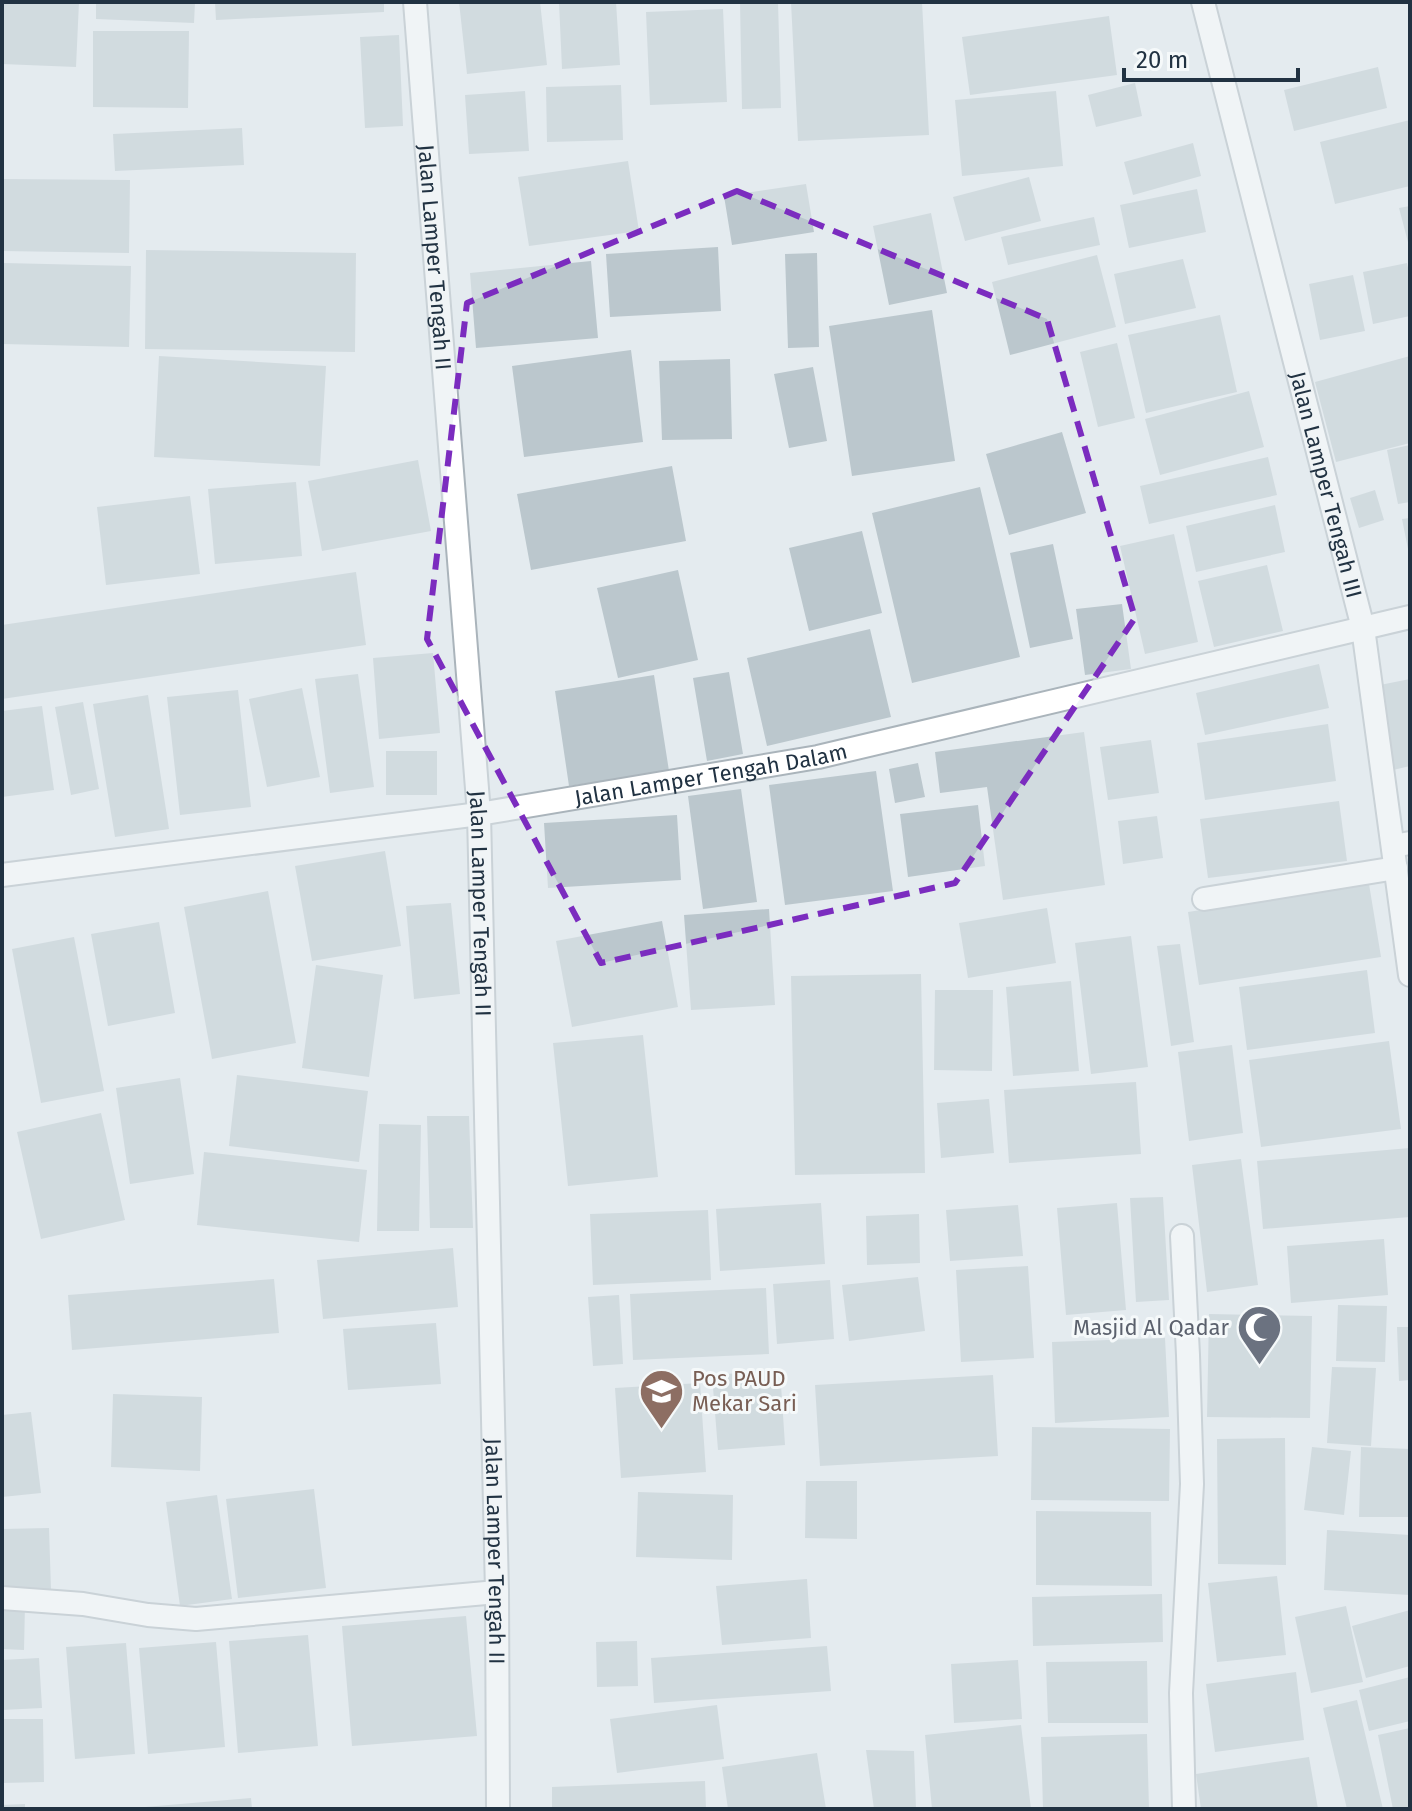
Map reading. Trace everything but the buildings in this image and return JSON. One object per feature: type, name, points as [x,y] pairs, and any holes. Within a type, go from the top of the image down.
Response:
[{"type":"street","name":"Jalan Lamper Tengah II","points":[[415,2],[479,814],[497,1592],[498,1809]]},
{"type":"street","name":"Jalan Lamper Tengah III","points":[[1203,2],[1363,628],[1400,852],[1410,975]]},
{"type":"street","name":"Jalan Lamper Tengah Dalam","points":[[2,875],[479,814],[818,757],[1410,617]]},
{"type":"street","points":[[1204,899],[1400,852]]},
{"type":"street","points":[[1182,1236],[1192,1484],[1181,1693],[1184,1809]]},
{"type":"street","points":[[2,1598],[71,1602],[148,1615],[196,1619],[497,1592]]},
{"type":"highlighted area","points":[[737,191],[1047,319],[1135,618],[955,883],[601,963],[427,639],[467,303]]},
{"type":"place","name":"Masjid Al Qadar","points":[[1260,1366]]},
{"type":"place","name":"Pos PAUD Mekar Sari","points":[[661,1430]]}]
